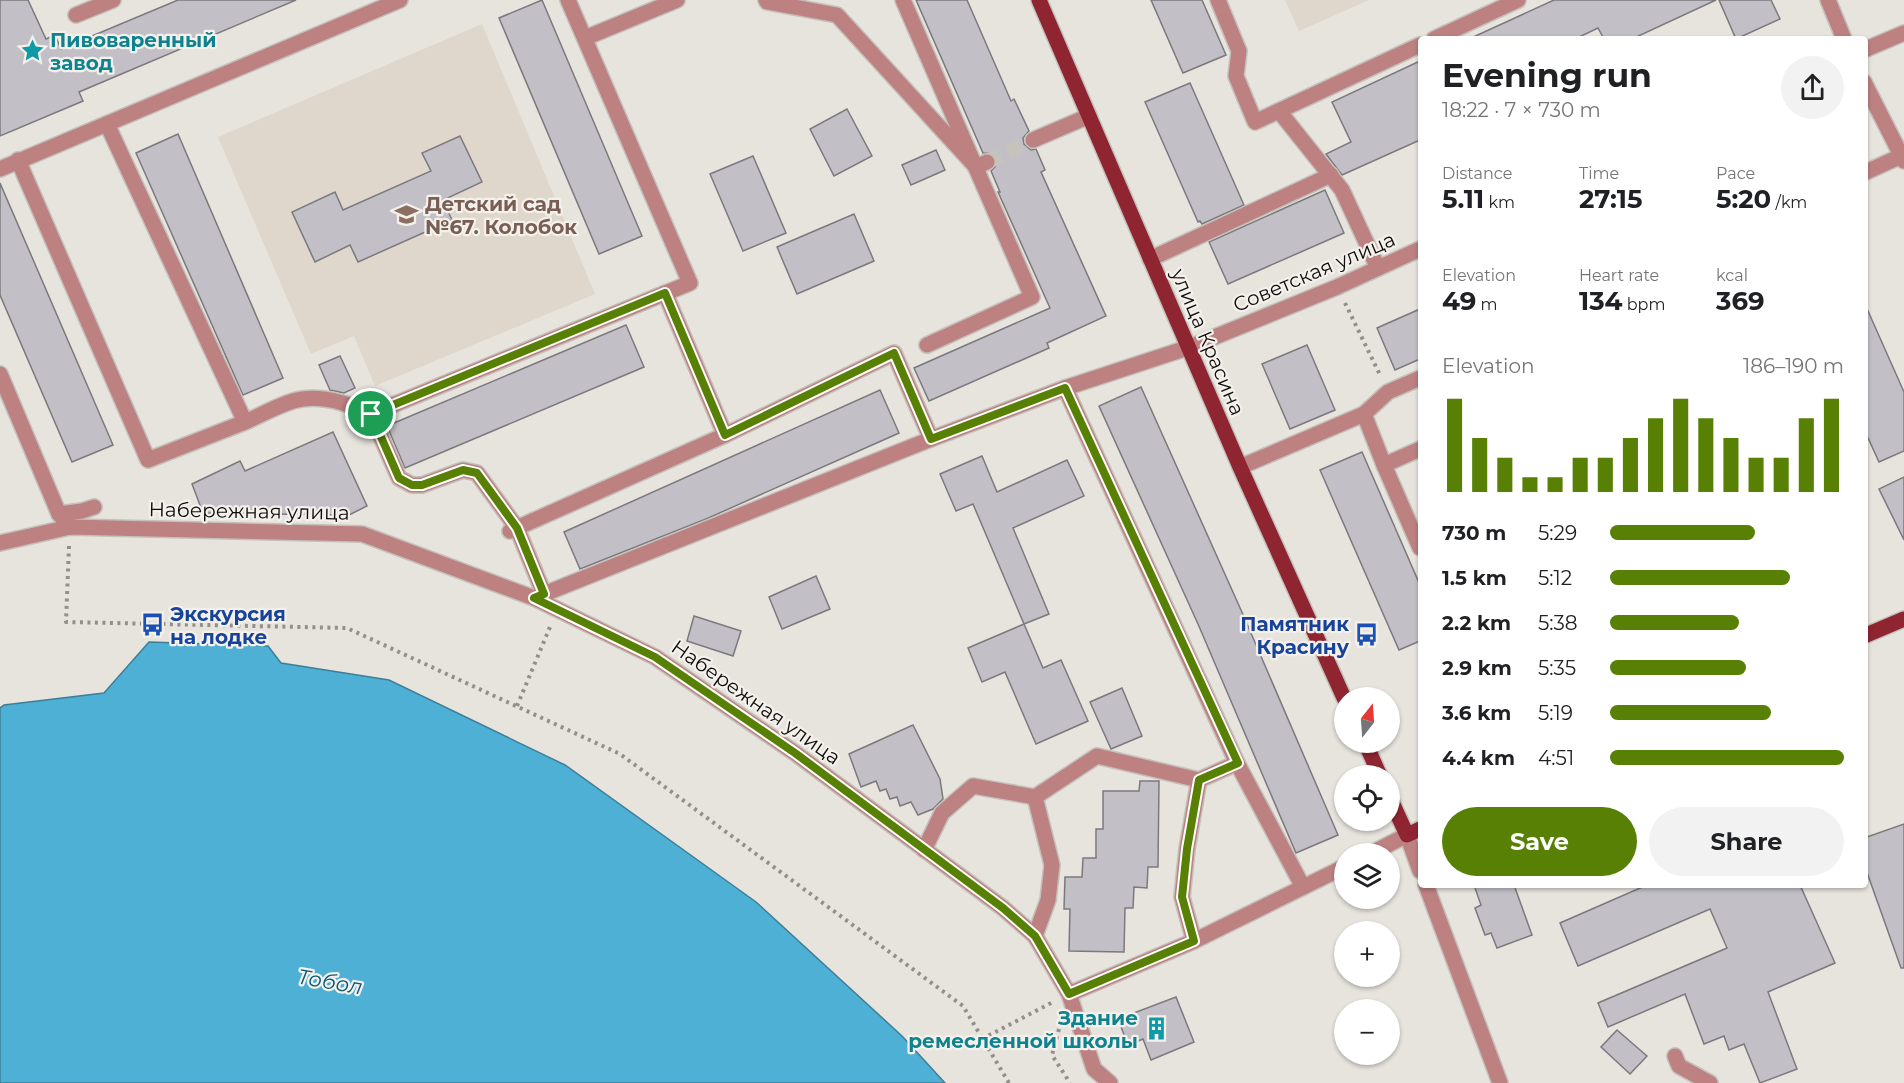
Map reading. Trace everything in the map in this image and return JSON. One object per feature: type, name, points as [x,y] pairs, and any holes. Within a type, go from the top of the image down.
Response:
[{"type":"main road","name":"улица Красина","points":[[1039,0],[1240,467],[1339,687]]},
{"type":"main road","points":[[1868,634],[1904,619]]},
{"type":"main road","points":[[1400,812],[1414,832]]},
{"type":"street","points":[[76,15],[113,0]]},
{"type":"street","points":[[371,414],[690,283],[568,0]]},
{"type":"street","points":[[585,38],[677,0]]},
{"type":"street","points":[[766,0],[766,2],[837,15],[982,165]]},
{"type":"street","points":[[903,0],[982,165],[1032,297],[927,345]]},
{"type":"street","points":[[1218,0],[1239,51],[1236,76],[1256,122],[1418,46]]},
{"type":"street","points":[[1440,36],[1518,0]]},
{"type":"street","points":[[1828,0],[1843,36]]},
{"type":"street","points":[[0,169],[391,2]]},
{"type":"street","points":[[1868,48],[1904,33]]},
{"type":"street","points":[[1868,90],[1903,158],[1868,171]]},
{"type":"street","points":[[1279,111],[1342,190],[1378,268]]},
{"type":"street","points":[[1032,140],[1089,116]]},
{"type":"street","points":[[107,124],[245,422]]},
{"type":"street","points":[[18,160],[148,460],[294,401],[306,399],[347,402],[371,414],[399,478],[412,485],[422,485],[463,470],[477,473],[513,530],[539,596]]},
{"type":"street","points":[[1150,259],[1331,175]]},
{"type":"street","name":"Советская улица","points":[[539,596],[931,439],[1065,388],[1190,347],[1418,250]]},
{"type":"street","points":[[665,293],[725,435]]},
{"type":"street","points":[[513,530],[725,435],[894,353],[931,439]]},
{"type":"street","points":[[0,374],[59,514],[70,527]]},
{"type":"street","points":[[1240,467],[1364,414],[1388,392],[1418,379]]},
{"type":"street","points":[[1065,388],[1238,763],[1303,887]]},
{"type":"street","points":[[1364,414],[1418,543]]},
{"type":"street","points":[[1384,465],[1418,450]]},
{"type":"street","points":[[59,514],[82,512],[94,507]]},
{"type":"street","name":"Набережная улица","points":[[0,543],[70,527],[362,534],[539,596],[557,609],[655,657],[795,753],[1003,908],[1035,936],[1069,994],[1095,1069],[1110,1083]]},
{"type":"street","points":[[924,850],[942,813],[973,786],[1035,797],[1097,756],[1199,780],[1238,763]]},
{"type":"street","points":[[1194,941],[1182,897],[1187,849],[1199,780]]},
{"type":"street","points":[[1035,797],[1052,865],[1048,900],[1035,936]]},
{"type":"street","points":[[1392,843],[1414,832],[1418,858]]},
{"type":"street","points":[[1069,994],[1194,941],[1334,872]]},
{"type":"street","points":[[1427,888],[1500,1083]]},
{"type":"street","points":[[1675,1056],[1679,1066],[1710,1083]]},
{"type":"path","points":[[1337,286],[1388,392]]},
{"type":"path","points":[[70,527],[66,622],[347,628],[620,754],[963,1006],[1009,1083]]},
{"type":"path","points":[[517,706],[557,609]]},
{"type":"path","points":[[982,1039],[1069,994]]},
{"type":"path","points":[[1069,994],[1052,1055],[1070,1083]]},
{"type":"shaded area","points":[[1285,0],[1369,0],[1299,31]]},
{"type":"shaded area","name":"Детский сад №67. Колобок","points":[[482,24],[595,294],[375,386],[354,336],[311,354],[218,137]]},
{"type":"water","name":"Тобол","points":[[149,642],[268,646],[281,663],[389,680],[565,765],[756,902],[902,1036],[945,1083],[0,1083],[0,708],[4,705],[104,693]]},
{"type":"building","points":[[0,0],[28,0],[46,39],[55,35],[61,49],[178,0],[296,0],[79,92],[83,101],[0,136]]},
{"type":"building","points":[[542,0],[642,236],[599,254],[499,18]]},
{"type":"building","points":[[916,0],[967,0],[1011,101],[1014,99],[1029,131],[1023,138],[1024,144],[1031,150],[1036,149],[1045,170],[1041,172],[1106,316],[1047,343],[1049,348],[929,401],[914,368],[1050,308],[998,192],[1000,192],[991,171],[995,167],[996,159],[992,154],[983,153]]},
{"type":"building","points":[[1151,0],[1202,0],[1226,55],[1183,73]]},
{"type":"building","points":[[1554,0],[1716,0],[1638,36],[1602,36],[1598,28],[1581,36],[1476,36]]},
{"type":"building","points":[[1719,0],[1771,0],[1780,19],[1743,36],[1735,36]]},
{"type":"building","points":[[1418,62],[1418,141],[1342,175],[1326,154],[1351,142],[1332,102]]},
{"type":"building","points":[[1190,83],[1244,205],[1202,224],[1198,222],[1145,102]]},
{"type":"building","points":[[847,109],[872,156],[834,176],[810,129]]},
{"type":"building","points":[[178,134],[283,378],[243,395],[136,153]]},
{"type":"building","points":[[460,136],[482,182],[443,200],[452,220],[358,262],[350,245],[315,262],[292,212],[335,192],[343,210],[431,171],[422,153]]},
{"type":"building","points":[[936,150],[945,170],[911,185],[902,165]]},
{"type":"building","points":[[753,156],[786,233],[743,251],[710,174]]},
{"type":"building","points":[[0,183],[113,445],[72,462],[0,295]]},
{"type":"building","points":[[1325,190],[1344,233],[1228,284],[1209,242]]},
{"type":"building","points":[[854,214],[874,261],[797,294],[777,247]]},
{"type":"building","points":[[1418,310],[1418,360],[1395,370],[1377,328]]},
{"type":"building","points":[[1868,311],[1904,392],[1904,451],[1879,462],[1868,438]]},
{"type":"building","points":[[626,325],[644,367],[405,468],[387,426]]},
{"type":"building","points":[[1307,345],[1335,410],[1290,429],[1262,364]]},
{"type":"building","points":[[340,356],[355,388],[344,393],[330,390],[319,365]]},
{"type":"building","points":[[1141,387],[1241,610],[1334,826],[1334,831],[1338,835],[1296,853],[1198,624],[1099,406]]},
{"type":"building","points":[[880,390],[899,433],[706,519],[580,569],[564,532]]},
{"type":"building","points":[[333,432],[367,506],[349,515],[203,513],[192,484],[240,461],[245,471]]},
{"type":"building","points":[[1362,452],[1418,580],[1418,642],[1399,650],[1320,470]]},
{"type":"building","points":[[982,456],[997,492],[1067,460],[1084,496],[1013,528],[1049,614],[1024,624],[973,504],[956,511],[940,474]]},
{"type":"building","points":[[1904,477],[1904,540],[1879,489]]},
{"type":"building","points":[[816,576],[830,609],[782,629],[769,597]]},
{"type":"building","points":[[694,616],[741,631],[733,656],[687,641]]},
{"type":"building","points":[[1024,624],[1043,668],[1061,660],[1088,721],[1036,744],[1005,672],[982,682],[968,648]]},
{"type":"building","points":[[1122,688],[1142,736],[1111,749],[1090,702]]},
{"type":"building","points":[[913,725],[940,779],[943,799],[933,809],[918,815],[911,802],[900,806],[897,797],[890,799],[886,789],[880,791],[876,781],[861,787],[849,754]]},
{"type":"building","points":[[1140,781],[1159,781],[1158,867],[1148,867],[1147,888],[1134,887],[1133,908],[1125,908],[1124,952],[1069,951],[1070,909],[1064,909],[1065,877],[1082,877],[1083,858],[1096,858],[1096,829],[1103,829],[1103,791],[1139,791]]},
{"type":"building","points":[[1904,824],[1904,968],[1901,968],[1868,875],[1868,837]]},
{"type":"building","points":[[1475,888],[1515,888],[1532,935],[1497,948],[1491,933],[1485,935],[1475,908],[1481,905]]},
{"type":"building","points":[[1640,888],[1801,888],[1835,963],[1768,992],[1797,1069],[1760,1083],[1744,1044],[1729,1050],[1724,1036],[1704,1044],[1685,994],[1608,1027],[1598,1003],[1727,948],[1710,909],[1578,966],[1560,923]]},
{"type":"building","name":"Здание ремесленной школы","points":[[1176,997],[1194,1042],[1151,1060],[1143,1039],[1128,1045],[1118,1019]]},
{"type":"building","points":[[1617,1030],[1647,1056],[1630,1074],[1601,1047]]},
{"type":"tunnel","points":[[987,162],[1033,140]]},
{"type":"place","name":"Пивоваренный завод","points":[[32,51]]},
{"type":"place","name":"Детский сад №67. Колобок","points":[[407,215]]},
{"type":"place","name":"Экскурсия на лодке","points":[[152,625]]},
{"type":"place","name":"Памятник Красину","points":[[1367,635]]},
{"type":"place","name":"Здание ремесленной школы","points":[[1156,1029]]},
{"type":"route","points":[[665,293],[725,435],[894,353],[931,439],[1065,388],[1238,763],[1199,780],[1187,849],[1182,897],[1194,941],[1069,994],[1035,936],[1003,908],[795,753],[655,657],[534,598],[544,594],[517,528],[477,473],[463,470],[422,485],[412,485],[399,478],[371,414],[665,293]]}]
